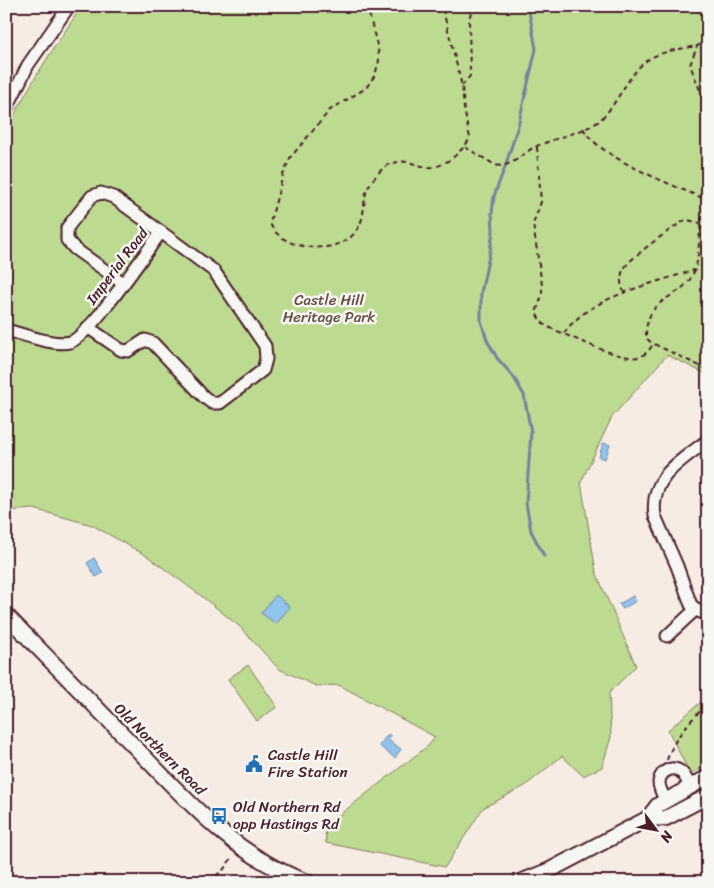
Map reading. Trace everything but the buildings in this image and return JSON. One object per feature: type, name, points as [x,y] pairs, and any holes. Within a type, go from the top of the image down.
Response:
[{"type":"main road","name":"Old Northern Road","points":[[6,615],[200,813],[240,846],[258,858],[304,881]]},
{"type":"main road","points":[[520,882],[550,870],[647,819],[658,805],[708,777]]},
{"type":"main road","points":[[647,819],[666,818],[708,796]]},
{"type":"street","points":[[6,110],[28,64],[69,6]]},
{"type":"street","points":[[123,283],[75,249],[67,240],[67,228],[92,196],[101,193],[113,197],[161,232]]},
{"type":"street","name":"Imperial Road","points":[[6,330],[58,343],[72,342],[89,328],[161,232],[214,271],[265,346],[266,360],[262,370],[220,404],[212,403],[153,343],[145,340],[128,351],[121,350],[89,328]]},
{"type":"street","points":[[708,440],[668,472],[658,487],[655,497],[655,516],[677,566],[687,597],[695,610],[708,613]]},
{"type":"street","points":[[667,636],[695,610]]},
{"type":"street","points":[[666,800],[659,783],[661,776],[668,769],[676,768],[684,775],[690,787]]},
{"type":"path","points":[[367,6],[378,49],[379,60],[375,76],[366,88],[330,110],[290,158],[271,216],[270,222],[273,228],[284,239],[302,247],[325,246],[345,241],[352,236],[364,215],[367,192],[386,166],[407,161],[426,167],[434,167],[448,161],[465,147],[470,138],[464,109],[462,86],[442,6]]},
{"type":"path","points":[[462,86],[470,76],[469,19],[472,6]]},
{"type":"path","points":[[465,147],[486,161],[499,166],[510,164],[537,146],[597,122],[634,74],[646,62],[665,53],[697,46],[708,41]]},
{"type":"path","points":[[697,46],[690,66],[700,90],[708,120]]},
{"type":"path","points":[[583,128],[591,139],[604,150],[638,169],[708,200],[701,224],[694,270],[687,284],[663,300],[652,313],[645,329],[646,338],[654,344],[708,370]]},
{"type":"path","points":[[537,146],[541,202],[533,224],[542,290],[536,313],[540,320],[546,326],[614,353],[629,357],[639,357],[646,354],[654,344]]},
{"type":"path","points":[[625,293],[621,285],[622,274],[626,266],[634,258],[684,220],[701,224]]},
{"type":"path","points":[[564,333],[579,317],[593,307],[625,293],[694,270]]},
{"type":"path","points":[[664,773],[671,749],[680,735],[708,704]]},
{"type":"path","points":[[209,882],[224,869],[240,846]]},
{"type":"green space","name":"Castle Hill Heritage Park","points":[[82,6],[708,6],[708,375],[667,355],[612,417],[581,482],[596,572],[636,666],[609,693],[611,737],[602,767],[583,776],[562,756],[525,786],[483,808],[445,867],[326,843],[325,826],[429,745],[435,737],[339,685],[316,686],[279,669],[239,626],[200,595],[147,556],[92,525],[34,509],[6,511],[6,132],[32,83]]},
{"type":"green space","points":[[248,665],[277,707],[257,721],[228,679]]},
{"type":"green space","points":[[708,696],[708,765],[690,774],[668,730]]},
{"type":"water","points":[[603,443],[610,445],[605,459],[599,457]]},
{"type":"water","points":[[94,558],[103,573],[96,577],[87,563]]},
{"type":"water","points":[[276,595],[290,607],[276,624],[261,613]]},
{"type":"water","points":[[633,596],[636,601],[623,609],[619,604]]},
{"type":"water","points":[[388,734],[391,736],[388,740],[401,749],[395,758],[379,746]]},
{"type":"waterway","points":[[528,6],[536,49],[518,126],[494,196],[492,213],[493,231],[481,293],[481,321],[487,340],[497,358],[513,376],[524,395],[531,432],[526,503],[531,531],[544,556]]},
{"type":"place","name":"Castle Hill Fire Station","points":[[254,764]]},
{"type":"place","name":"Old Northern Rd opp Hastings Rd","points":[[219,816]]}]
